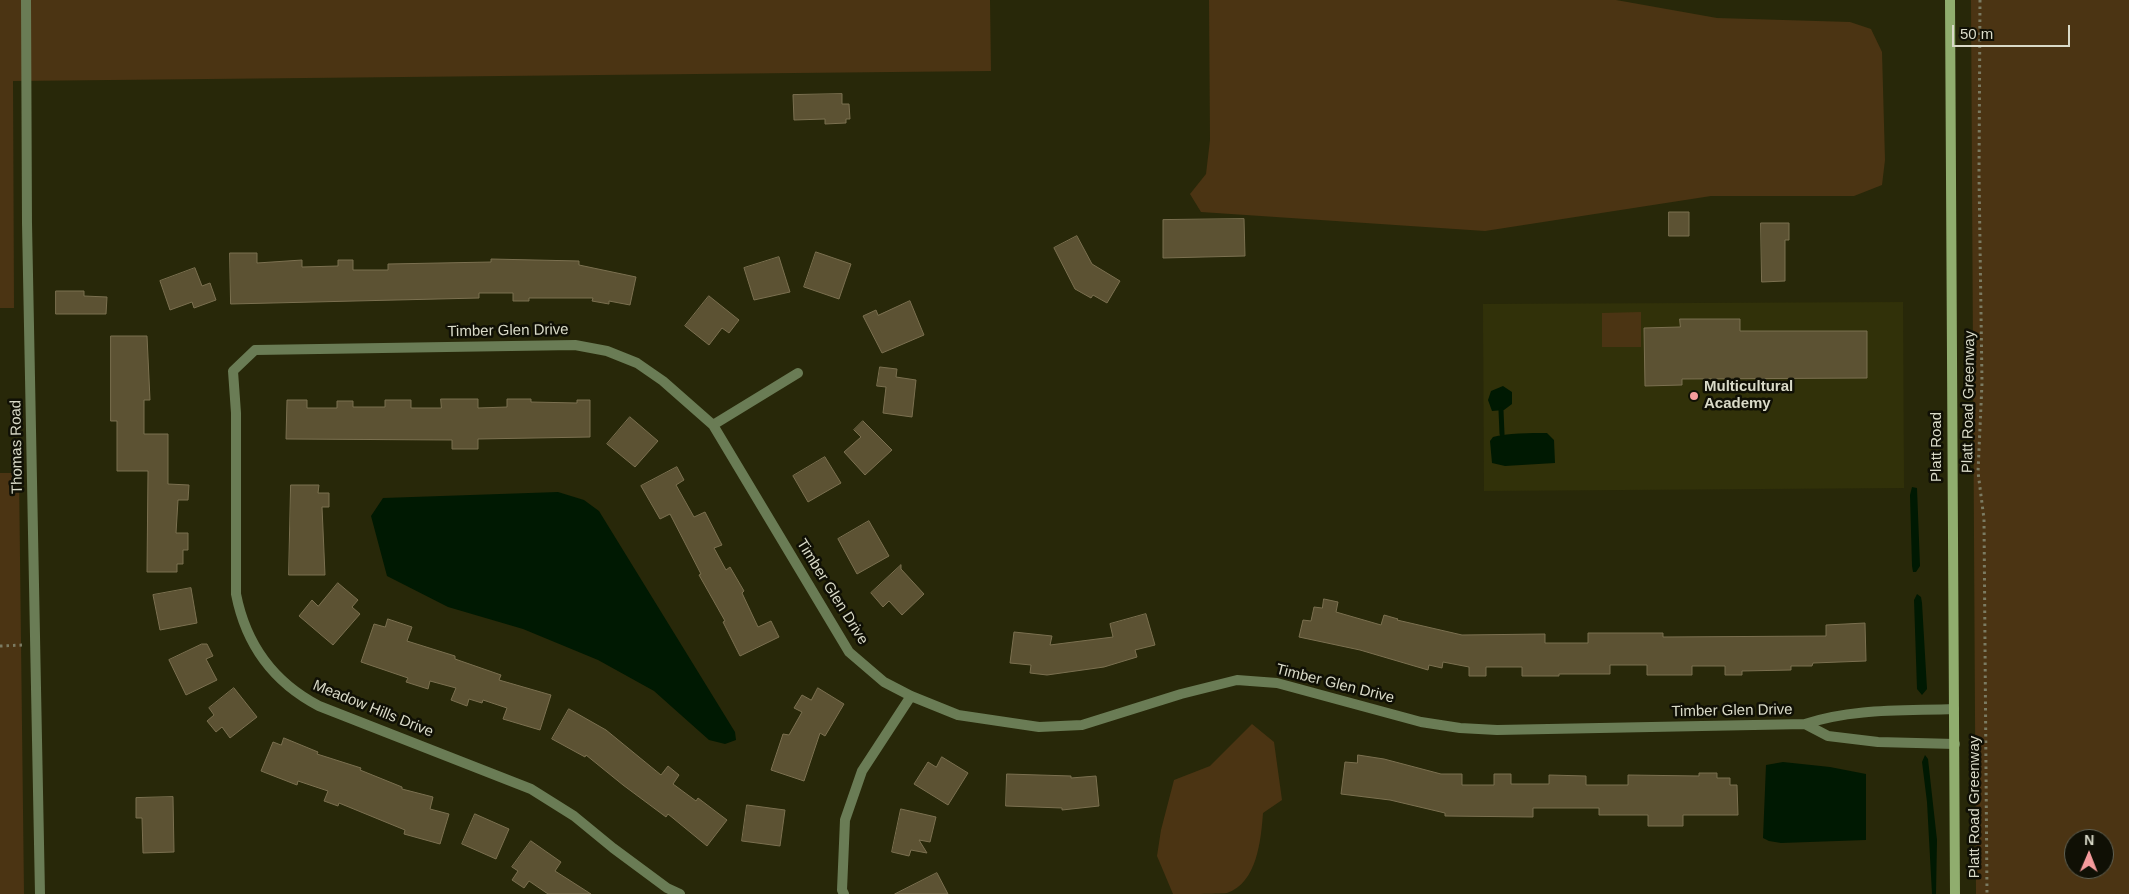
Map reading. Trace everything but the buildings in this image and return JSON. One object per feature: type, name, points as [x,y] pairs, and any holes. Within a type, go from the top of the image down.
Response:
[{"type":"main road","name":"Platt Road","points":[[1950,0],[1955,894]]},
{"type":"street","name":"Thomas Road","points":[[26,0],[40,894]]},
{"type":"street","name":"Timber Glen Drive","points":[[255,350],[575,345],[591,347],[622,356],[650,372],[713,424],[849,652],[872,673],[910,696],[958,715],[1039,727],[1082,725],[1181,694],[1237,680],[1277,682],[1421,722],[1460,728],[1497,730],[1806,724],[1830,716],[1876,711],[1954,709]]},
{"type":"street","name":"Meadow Hills Drive","points":[[255,350],[233,371],[236,412],[236,594],[239,610],[250,640],[268,667],[291,690],[319,706],[531,789],[574,816],[667,888],[680,894]]},
{"type":"street","points":[[713,424],[798,373]]},
{"type":"street","points":[[840,893],[845,820],[862,770],[910,696]]},
{"type":"street","name":"Timber Glen Drive","points":[[1806,724],[1828,736],[1878,742],[1955,744]]},
{"type":"path","name":"Platt Road Greenway","points":[[1980,0],[1979,200],[1982,383],[1978,472],[1984,519],[1987,894]]},
{"type":"path","points":[[0,646],[36,644]]},
{"type":"shaded area","points":[[0,0],[990,0],[991,71],[13,81],[14,308],[0,308]]},
{"type":"shaded area","points":[[1209,0],[1616,0],[1717,18],[1850,22],[1871,29],[1882,52],[1885,160],[1882,185],[1854,196],[1711,196],[1485,231],[1201,212],[1190,194],[1206,174],[1210,140]]},
{"type":"shaded area","points":[[1971,0],[2129,0],[2129,894],[1976,894]]},
{"type":"shaded area","name":"Multicultural Academy","points":[[1903,302],[1904,488],[1484,491],[1483,304]]},
{"type":"shaded area","points":[[1641,312],[1641,347],[1602,347],[1602,313]]},
{"type":"shaded area","points":[[1503,386],[1512,392],[1512,404],[1504,410],[1492,411],[1488,400],[1491,391]]},
{"type":"shaded area","points":[[1547,433],[1554,440],[1555,463],[1505,466],[1492,463],[1490,441],[1493,437],[1512,434]]},
{"type":"shaded area","points":[[0,473],[19,473],[24,894],[0,894]]},
{"type":"shaded area","points":[[1912,487],[1917,488],[1920,566],[1916,572],[1913,572],[1912,566],[1910,495]]},
{"type":"shaded area","points":[[558,492],[584,500],[599,511],[735,732],[736,740],[725,744],[709,740],[654,691],[598,660],[523,629],[448,607],[387,576],[371,516],[383,498]]},
{"type":"shaded area","points":[[1917,594],[1921,597],[1922,603],[1927,689],[1922,695],[1917,689],[1914,600]]},
{"type":"shaded area","points":[[1252,724],[1274,742],[1282,800],[1263,813],[1259,848],[1251,870],[1237,888],[1227,893],[1173,894],[1157,856],[1161,830],[1174,780],[1210,766]]},
{"type":"shaded area","points":[[1925,755],[1928,759],[1937,840],[1936,894],[1932,894],[1927,802],[1922,762]]},
{"type":"shaded area","points":[[1783,762],[1830,767],[1866,774],[1866,840],[1781,843],[1763,838],[1766,765]]},
{"type":"waterway","points":[[1501,410],[1502,434]]},
{"type":"place","name":"Multicultural Academy","points":[[1694,396]]}]
